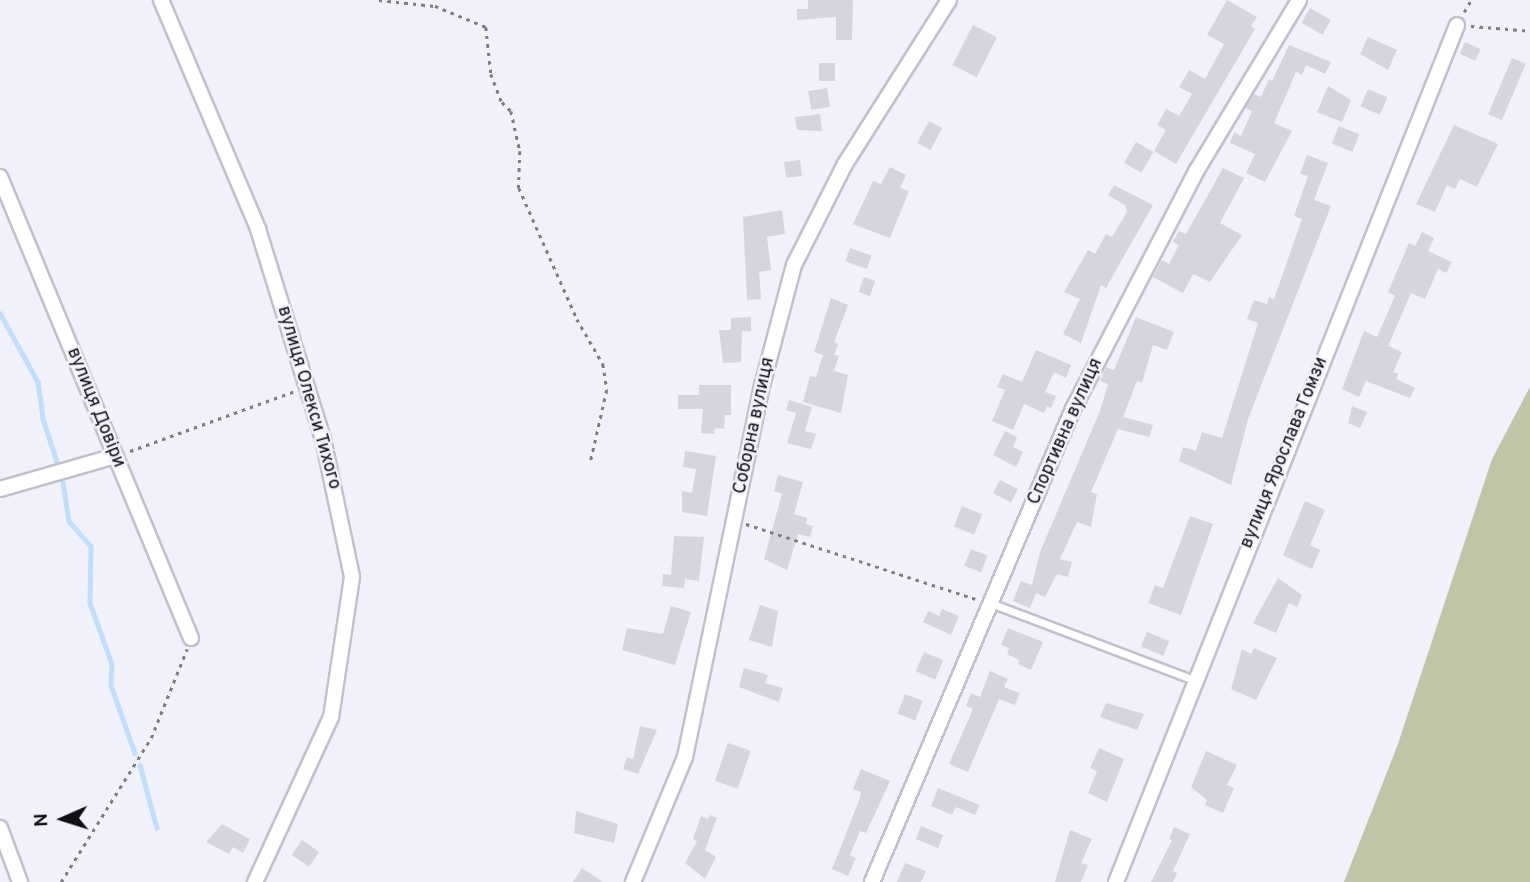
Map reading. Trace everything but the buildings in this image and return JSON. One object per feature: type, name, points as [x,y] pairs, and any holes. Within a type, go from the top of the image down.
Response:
[{"type":"street","name":"вулиця Олекси Тихого","points":[[161,0],[258,229],[308,386],[352,577],[331,717],[255,882]]},
{"type":"street","name":"Соборна вулиця","points":[[633,882],[685,757],[762,386],[794,265],[845,164],[949,0]]},
{"type":"street","name":"Спортивна вулиця","points":[[872,882],[993,604],[1073,409],[1197,170],[1298,0]]},
{"type":"street","name":"вулиця Ярослава Гомзи","points":[[1116,882],[1194,680],[1457,25]]},
{"type":"street","name":"вулиця Довіри","points":[[0,177],[191,638]]},
{"type":"street","points":[[0,489],[115,456]]},
{"type":"street","points":[[0,828],[20,882]]},
{"type":"lane","points":[[993,604],[1194,680]]},
{"type":"path","points":[[380,0],[435,6],[486,27],[491,74],[502,102],[511,111],[520,151],[519,188],[542,247],[603,363],[607,390],[590,460]]},
{"type":"path","points":[[1457,25],[1530,31]]},
{"type":"path","points":[[115,456],[308,386]]},
{"type":"path","points":[[736,521],[993,604]]},
{"type":"path","points":[[61,882],[152,738],[191,638]]},
{"type":"green space","points":[[1530,387],[1530,882],[1344,882],[1398,744],[1492,459]]},
{"type":"waterway","points":[[0,313],[38,382],[43,419],[59,468]]},
{"type":"waterway","points":[[62,476],[69,521],[91,546],[90,603],[112,664],[111,685],[135,753]]},
{"type":"waterway","points":[[140,765],[157,828]]}]
